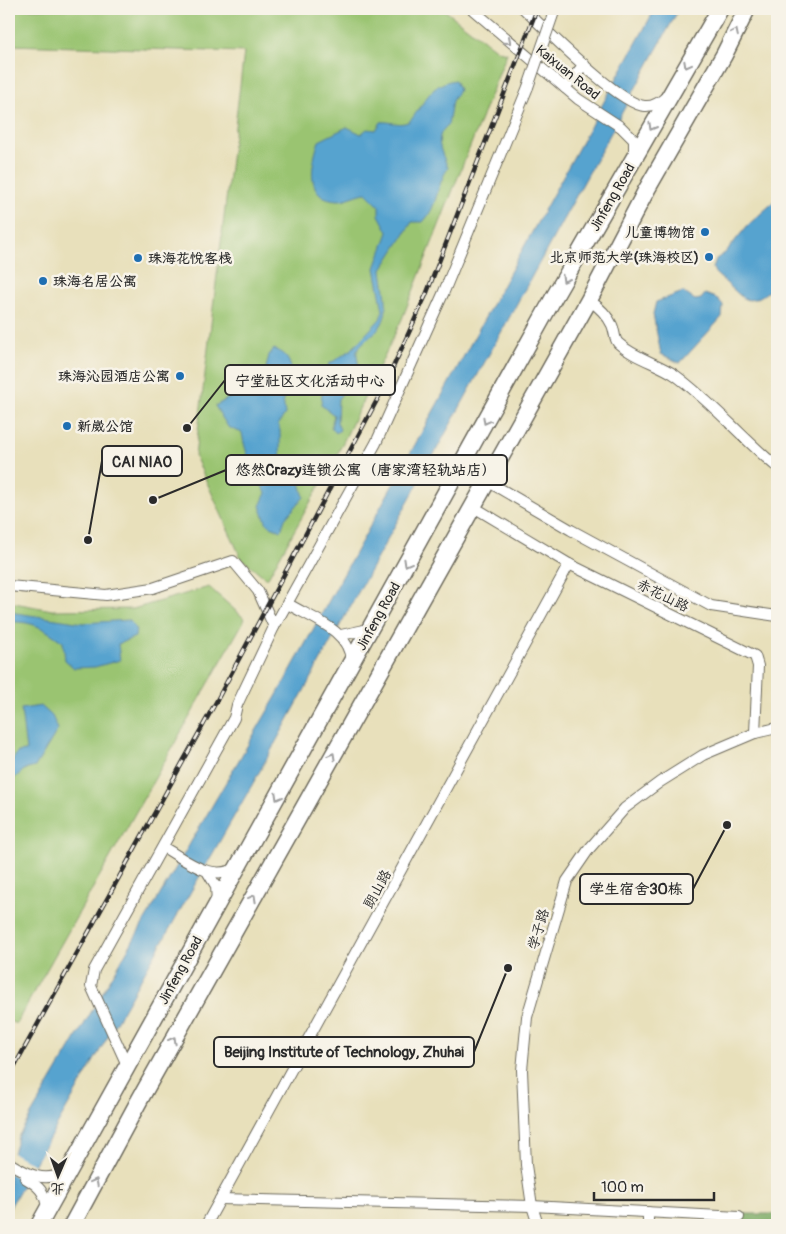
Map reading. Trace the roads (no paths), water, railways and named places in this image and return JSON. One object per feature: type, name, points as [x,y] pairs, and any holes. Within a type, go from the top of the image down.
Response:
[{"type":"highway","name":"Jinfeng Road","points":[[39,1225],[127,1065],[241,865],[553,299],[720,9]]},
{"type":"highway","name":"Jinfeng Road","points":[[72,1225],[150,1082],[589,300],[647,189],[724,55],[747,9]]},
{"type":"street","name":"Kaixuan Road","points":[[472,9],[565,88],[595,111],[621,127],[634,140],[633,161]]},
{"type":"street","name":"Kaixuan Road","points":[[524,9],[584,64],[632,102],[649,106],[671,94]]},
{"type":"street","points":[[127,1065],[92,986],[94,970],[234,718],[237,705],[274,627],[376,443],[443,294],[528,87],[555,9]]},
{"type":"street","points":[[565,88],[584,64]]},
{"type":"street","points":[[589,300],[603,310],[612,324],[616,341],[628,350],[674,374],[730,421],[751,445],[777,467]]},
{"type":"street","points":[[487,480],[571,530],[711,606],[777,616]]},
{"type":"street","name":"赤花山路","points":[[472,506],[569,564],[755,656],[758,666],[755,733]]},
{"type":"street","points":[[9,586],[106,595],[153,588],[233,561],[258,592],[274,627]]},
{"type":"street","name":"朗山路","points":[[206,1225],[569,564]]},
{"type":"street","points":[[288,604],[341,635],[351,650],[351,665]]},
{"type":"street","points":[[341,635],[370,628]]},
{"type":"street","points":[[755,733],[777,728]]},
{"type":"street","name":"学子路","points":[[538,1225],[532,1206],[522,1122],[522,1070],[527,1018],[567,881],[589,849],[625,808],[660,782],[703,755],[755,733]]},
{"type":"street","points":[[163,846],[206,872],[216,886],[217,905]]},
{"type":"street","points":[[206,872],[218,873],[241,865]]},
{"type":"street","points":[[9,1163],[38,1186],[46,1196],[48,1209]]},
{"type":"street","points":[[9,1169],[30,1178],[46,1179],[68,1172]]},
{"type":"street","points":[[220,1199],[532,1206],[738,1217]]},
{"type":"street","points":[[648,1212],[648,1225]]},
{"type":"water","points":[[655,9],[679,9],[256,778],[9,1209],[9,1166],[18,1137],[277,695]]},
{"type":"water","points":[[455,80],[459,90],[452,101],[448,125],[440,135],[439,140],[448,168],[441,182],[432,210],[423,222],[412,222],[382,269],[386,295],[384,320],[357,351],[357,372],[338,399],[337,422],[340,430],[336,433],[331,427],[334,415],[321,405],[323,382],[329,364],[351,350],[380,319],[383,311],[375,268],[388,232],[379,215],[379,206],[366,193],[339,200],[320,194],[315,187],[313,179],[314,160],[319,141],[347,127],[361,134],[367,129],[376,130],[381,122],[401,124],[408,122],[433,90],[448,81]]},
{"type":"water","points":[[777,199],[777,286],[758,298],[744,299],[715,273],[713,268],[716,259],[725,253],[748,225]]},
{"type":"water","points":[[683,292],[695,300],[701,299],[705,294],[718,299],[723,305],[722,317],[680,363],[661,354],[653,314],[656,302]]},
{"type":"water","points":[[274,349],[289,361],[293,382],[282,391],[285,414],[278,425],[280,430],[281,459],[286,469],[299,479],[304,497],[285,519],[281,531],[267,524],[260,506],[266,493],[245,449],[242,433],[228,427],[215,406],[229,398],[243,394],[249,382],[265,373],[269,355]]},
{"type":"water","points":[[9,612],[83,623],[129,620],[136,629],[135,637],[118,644],[120,660],[95,667],[74,668],[65,660],[63,642],[38,626],[9,622]]},
{"type":"water","points":[[41,706],[52,716],[58,729],[35,767],[24,770],[9,783],[9,765],[18,752],[26,751],[21,709]]},
{"type":"railway","points":[[9,1076],[216,702],[384,387],[426,295],[537,9]]},
{"type":"place","name":"儿童博物馆","points":[[705,232]]},
{"type":"place","name":"北京师范大学(珠海校区)","points":[[709,257]]},
{"type":"place","name":"珠海花悦客栈","points":[[138,258]]},
{"type":"place","name":"珠海名居公寓","points":[[43,281]]},
{"type":"place","name":"珠海沁园酒店公寓","points":[[180,376]]},
{"type":"place","name":"新崴公馆","points":[[67,426]]},
{"type":"place","name":"宁堂社区文化活动中心","points":[[187,428]]},
{"type":"place","name":"悠然Crazy连锁公寓（唐家湾轻轨站店）","points":[[153,500]]},
{"type":"place","name":"CAI NIAO","points":[[88,540]]},
{"type":"place","name":"学生宿舍30栋","points":[[727,825]]},
{"type":"place","name":"Beijing Institute of Technology, Zhuhai","points":[[508,968]]}]
